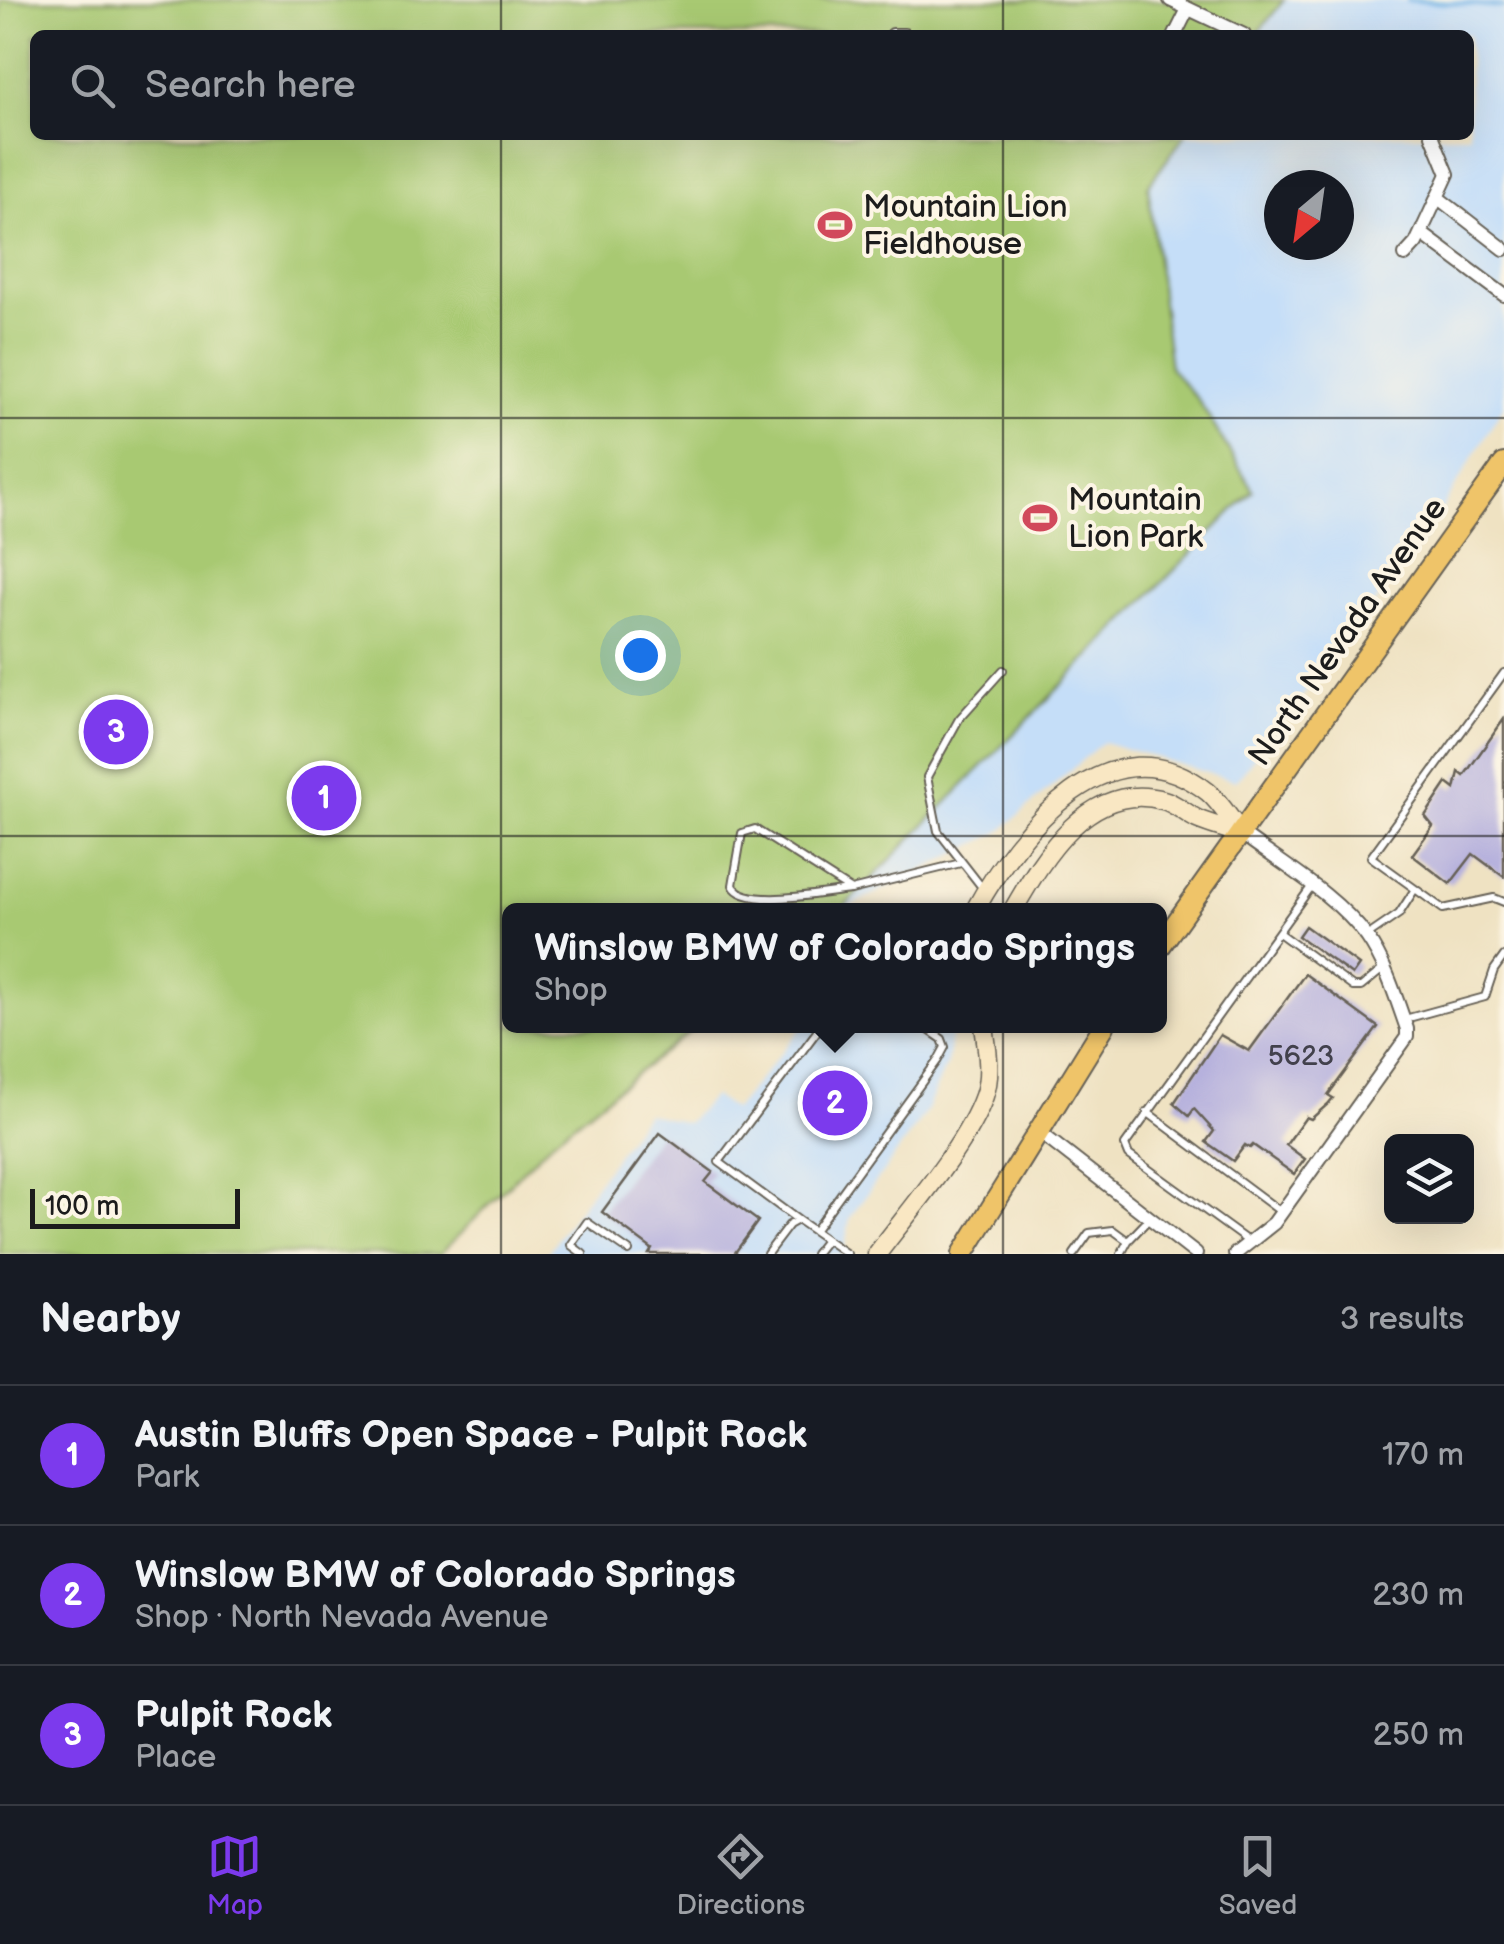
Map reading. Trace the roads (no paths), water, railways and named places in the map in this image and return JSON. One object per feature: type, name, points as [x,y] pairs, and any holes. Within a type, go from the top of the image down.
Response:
[{"type":"main road","name":"North Nevada Avenue","points":[[1167,936],[1504,464]]},
{"type":"main road","points":[[979,903],[1034,828],[1063,797],[1085,780],[1108,771],[1135,767],[1186,778],[1210,794],[1242,834]]},
{"type":"main road","points":[[1017,903],[1041,862],[1094,808],[1116,798],[1135,796],[1166,801],[1196,818],[1242,834]]},
{"type":"main road","points":[[878,1254],[954,1150],[984,1096],[988,1064],[985,1033]]},
{"type":"main road","points":[[963,1254],[1100,1033]]},
{"type":"street","points":[[1170,0],[1233,30]]},
{"type":"street","points":[[1178,30],[1188,9]]},
{"type":"street","points":[[1405,255],[1421,234],[1448,174],[1434,140]]},
{"type":"street","points":[[1437,197],[1504,249]]},
{"type":"street","points":[[1421,234],[1504,295]]},
{"type":"street","points":[[1235,1254],[1270,1227],[1405,1042],[1407,1029],[1384,968],[1366,937],[1311,887],[1242,834]]},
{"type":"street","points":[[1038,1131],[1196,1254]]},
{"type":"lane","points":[[987,903],[986,891],[938,831],[927,776],[959,719],[1003,670]]},
{"type":"lane","points":[[1504,673],[1371,856],[1443,910],[1494,898],[1504,902]]},
{"type":"lane","points":[[850,890],[755,830],[742,833],[733,885],[743,897],[769,899],[850,890],[960,863]]},
{"type":"lane","points":[[1250,1242],[1130,1155],[1125,1145],[1311,887]]},
{"type":"lane","points":[[1366,937],[1399,914],[1415,889]]},
{"type":"lane","points":[[1279,933],[1353,987],[1361,988],[1384,968]]},
{"type":"lane","points":[[1404,1019],[1486,996],[1494,970],[1504,956]]},
{"type":"lane","points":[[816,1033],[719,1162],[847,1254]]},
{"type":"lane","points":[[814,1231],[938,1060],[945,1047],[933,1033]]},
{"type":"lane","points":[[1146,1112],[1281,1212]]},
{"type":"lane","points":[[1121,1254],[1128,1240],[1149,1218]]},
{"type":"lane","points":[[767,1254],[789,1225],[798,1220]]},
{"type":"lane","points":[[583,1254],[571,1245],[587,1222],[629,1251]]},
{"type":"lane","points":[[1074,1254],[1090,1232],[1113,1230],[1128,1240]]},
{"type":"lane","points":[[815,1254],[826,1240]]},
{"type":"waterway","points":[[1408,0],[1504,7]]},
{"type":"place","name":"Mountain Lion Fieldhouse","points":[[835,225]]},
{"type":"place","name":"Mountain Lion Park","points":[[1040,518]]},
{"type":"place","name":"Pulpit Rock","points":[[116,732]]},
{"type":"place","name":"Austin Bluffs Open Space - Pulpit Rock","points":[[324,798]]},
{"type":"place","name":"Winslow BMW of Colorado Springs","points":[[835,1103]]}]
